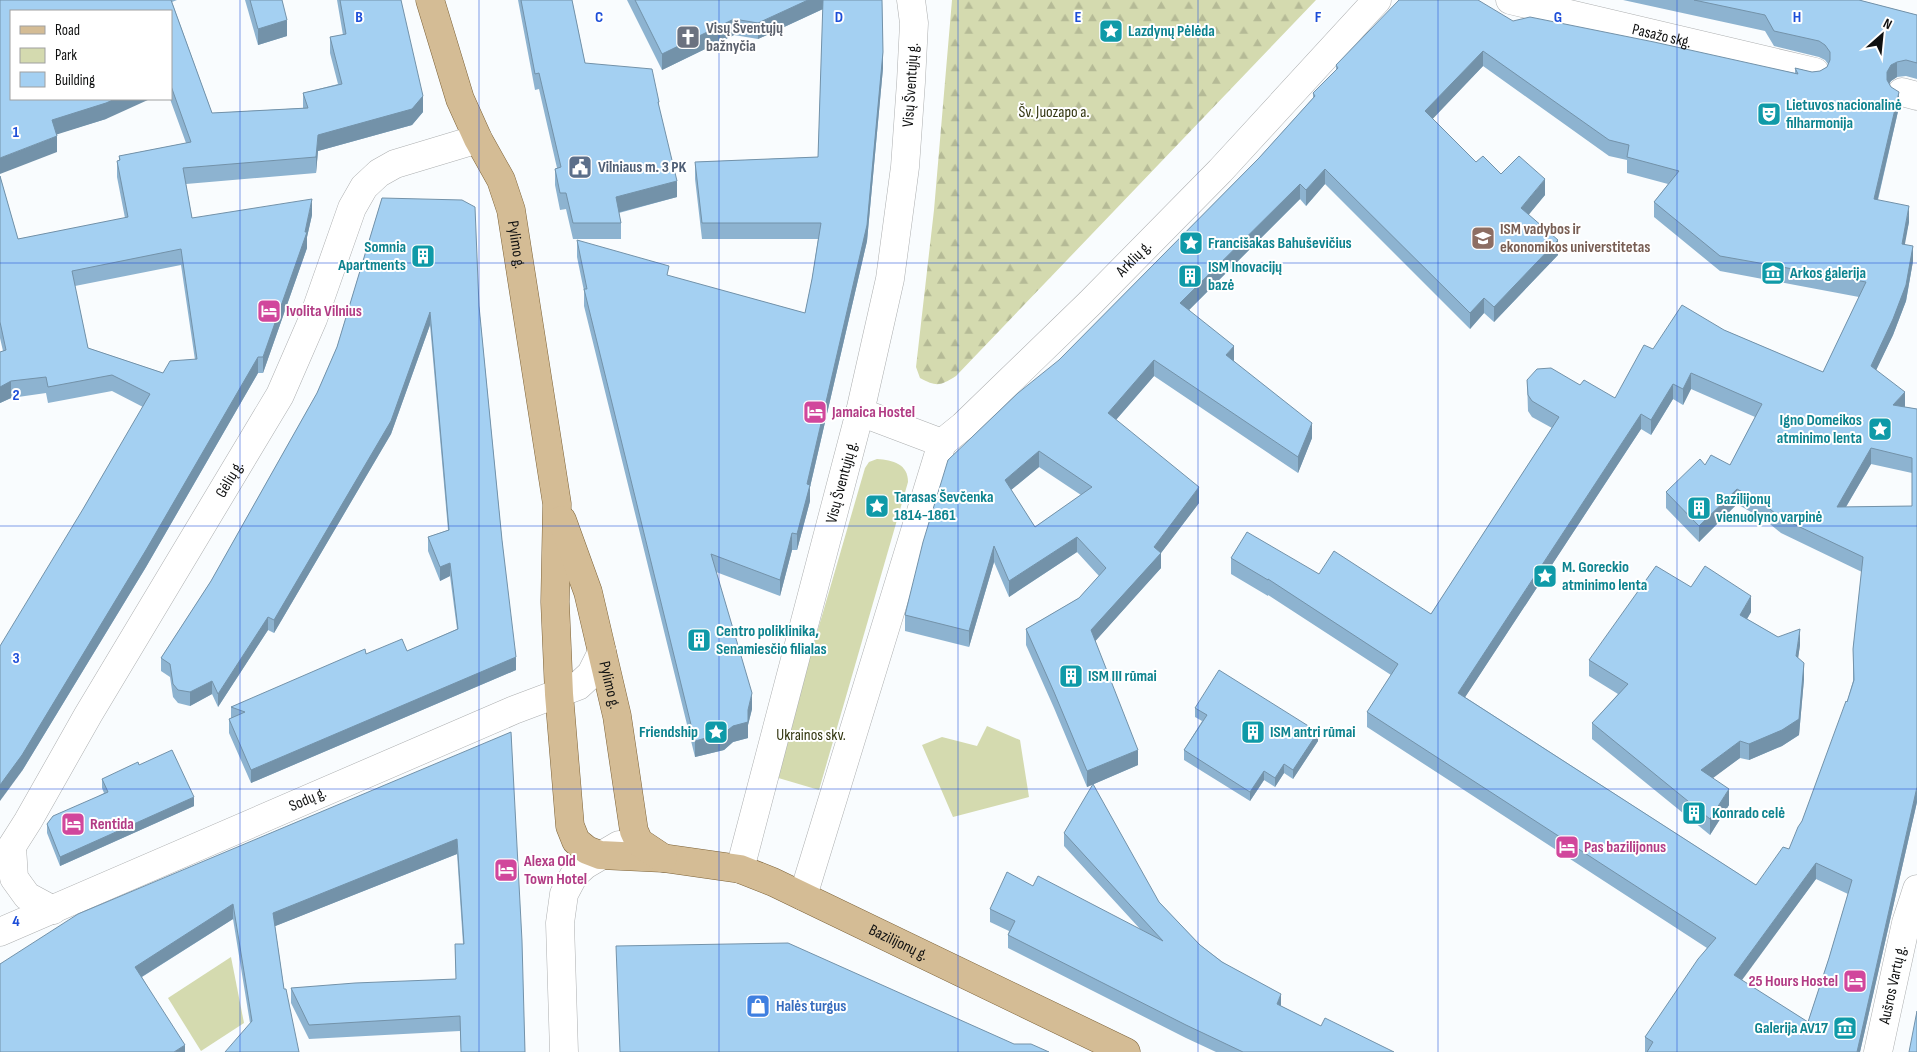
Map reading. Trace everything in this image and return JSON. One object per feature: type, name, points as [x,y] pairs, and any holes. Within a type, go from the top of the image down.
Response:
[{"type":"main road","name":"Pylimo g.","points":[[430,0],[460,99],[478,139],[501,180],[511,210],[557,504],[555,602],[559,694],[570,826],[576,841],[587,850],[600,855]]},
{"type":"main road","name":"Pylimo g.","points":[[557,504],[588,592],[616,716],[634,831]]},
{"type":"main road","name":"Bazilijonų g.","points":[[634,831],[639,842],[663,858]]},
{"type":"main road","name":"Bazilijonų g.","points":[[600,855],[663,858],[740,870],[803,896],[1126,1052]]},
{"type":"street","name":"Visų Šventųjų g.","points":[[740,870],[860,412],[890,279],[905,167],[912,82],[914,24],[912,0]]},
{"type":"street","name":"Arklių g.","points":[[942,443],[963,426],[1090,303],[1220,171],[1377,0]]},
{"type":"street","name":"Pasažo skg.","points":[[1510,0],[1815,72]]},
{"type":"street","name":"Gėlių g.","points":[[6,856],[98,698],[280,395],[331,273],[352,208],[364,188],[380,173],[395,164],[478,139]]},
{"type":"street","points":[[803,896],[942,443],[860,412]]},
{"type":"street","name":"Sodų g.","points":[[0,932],[514,710],[578,686],[591,674],[602,652]]},
{"type":"street","name":"Pylimo g.","points":[[564,1052],[560,923],[570,826]]},
{"type":"street","name":"Pylimo g.","points":[[564,894],[574,875],[585,865],[600,855],[616,848],[634,831]]},
{"type":"street","points":[[6,856],[14,878],[27,896],[53,910]]},
{"type":"street","name":"Aušros Vartų g.","points":[[1878,1052],[1906,923],[1917,889]]},
{"type":"green space","name":"Šv. Juozapo a.","points":[[952,0],[1316,0],[956,376],[946,382],[935,384],[920,378],[916,367],[934,210]]},
{"type":"green space","name":"Ukrainos skv.","points":[[877,459],[889,460],[898,464],[905,471],[908,482],[819,790],[775,777],[865,468],[869,462]]},
{"type":"green space","points":[[987,726],[1020,740],[1029,797],[953,817],[922,745],[942,737],[977,746]]},
{"type":"green space","points":[[231,957],[244,1023],[201,1051],[168,998]]},
{"type":"building","points":[[0,0],[171,0],[212,113],[308,108],[303,93],[342,84],[330,37],[346,34],[340,0],[401,0],[423,96],[412,109],[318,135],[316,157],[183,168],[192,218],[312,199],[305,232],[307,232],[263,357],[258,357],[146,550],[22,755],[0,785],[0,646],[150,394],[112,375],[48,387],[46,377],[11,381],[0,387],[0,352],[6,350],[0,322],[0,176],[18,239],[128,217],[117,161],[120,160],[119,156],[191,142],[172,89],[172,10],[10,10],[10,100],[113,100],[52,120],[57,136],[0,158]],"holes":[[[181,249],[197,359],[170,361],[163,373],[88,348],[72,271]]]},
{"type":"building","points":[[250,0],[282,0],[287,20],[258,29]]},
{"type":"building","points":[[521,0],[572,0],[585,63],[652,69],[677,181],[616,197],[621,223],[573,223],[566,193],[560,193],[555,169],[561,167],[539,73],[535,74]]},
{"type":"building","name":"Visų Šventųjų bažnyčia","points":[[635,0],[808,0],[758,23],[734,19],[662,54]]},
{"type":"building","points":[[823,0],[882,0],[883,52],[867,225],[807,484],[810,485],[797,534],[792,533],[780,580],[711,554],[752,693],[748,710],[748,722],[733,726],[724,733],[695,741],[584,289],[587,289],[577,240],[669,266],[667,275],[805,313],[821,223],[702,223],[695,162],[818,157]]},
{"type":"building","points":[[1399,0],[1478,0],[1513,21],[1530,17],[1798,74],[1795,68],[1812,72],[1820,71],[1827,67],[1830,60],[1830,52],[1825,45],[1819,41],[1774,31],[1765,15],[1694,0],[1859,0],[1917,15],[1917,63],[1906,60],[1897,62],[1891,65],[1887,72],[1887,80],[1891,87],[1899,92],[1874,199],[1909,206],[1902,244],[1913,246],[1906,285],[1893,319],[1871,366],[1905,392],[1893,405],[1917,409],[1917,787],[1857,1052],[1647,1052],[1653,1042],[1645,1037],[1698,959],[1716,938],[1367,712],[1398,664],[1268,579],[1231,558],[1247,532],[1319,574],[1334,551],[1431,614],[1559,417],[1532,401],[1528,395],[1527,380],[1537,369],[1551,368],[1580,385],[1584,380],[1615,398],[1644,345],[1653,349],[1682,305],[1724,330],[1823,372],[1866,282],[1720,256],[1654,202],[1679,171],[1627,157],[1629,145],[1609,140],[1483,51],[1425,111],[1476,162],[1483,156],[1501,174],[1519,156],[1545,179],[1521,208],[1558,240],[1494,307],[1484,298],[1470,313],[1325,169],[1306,190],[1300,184],[1180,303],[1234,346],[1226,355],[1312,423],[1298,457],[1154,360],[1108,413],[1199,487],[1154,547],[1161,553],[1091,630],[1138,750],[1087,771],[1026,629],[1079,598],[1106,568],[1077,537],[1009,581],[994,546],[969,631],[905,615],[923,542],[948,460],[1018,393],[1059,360],[1259,158],[1315,96],[1313,93],[1338,68],[1336,65]],"holes":[[[1691,373],[1762,404],[1730,465],[1711,455],[1705,465],[1700,459],[1666,492],[1699,526],[1737,489],[1765,505],[1781,518],[1863,557],[1853,649],[1854,680],[1847,702],[1802,821],[1789,849],[1783,847],[1756,885],[1458,693],[1641,414],[1651,420],[1673,384],[1683,389]],[[1871,448],[1912,458],[1912,506],[1837,507]],[[1039,451],[1092,487],[1035,527],[1005,480]],[[1816,863],[1852,880],[1808,1022],[1734,975]]]},
{"type":"building","points":[[382,198],[462,200],[475,207],[479,306],[502,540],[516,657],[251,770],[229,719],[245,712],[231,707],[365,649],[366,654],[402,639],[407,651],[458,629],[450,563],[440,567],[428,537],[449,530],[430,312],[391,421],[274,620],[268,617],[218,694],[212,681],[190,692],[178,690],[173,684],[170,664],[161,658],[211,581],[317,393],[337,347]]},
{"type":"building","points":[[1656,566],[1691,587],[1705,566],[1751,596],[1740,615],[1778,637],[1800,629],[1796,656],[1804,663],[1799,719],[1782,730],[1749,744],[1740,741],[1701,770],[1729,789],[1710,819],[1592,723],[1628,684],[1589,660]]},
{"type":"building","name":"ISM antri rūmai","points":[[1219,670],[1318,732],[1293,770],[1284,764],[1275,778],[1264,771],[1250,792],[1184,750],[1207,715],[1195,708]]},
{"type":"building","points":[[511,732],[522,941],[525,1052],[461,1052],[460,1016],[309,1025],[291,988],[355,983],[456,979],[455,944],[464,944],[457,839],[273,913],[284,989],[286,989],[299,1052],[225,1052],[252,1021],[233,904],[135,967],[185,1045],[174,1052],[0,1052],[0,964],[78,914]]},
{"type":"building","points":[[172,750],[194,797],[60,857],[47,824],[53,816],[108,792],[102,779],[138,762],[139,765]]},
{"type":"building","points":[[1093,784],[1159,902],[1200,945],[1222,962],[1281,994],[1277,1004],[1321,1026],[1325,1018],[1394,1052],[1243,1052],[1008,935],[1015,921],[990,909],[1007,872],[1033,886],[1038,876],[1163,941],[1064,833]]},
{"type":"building","name":"Halės turgus","points":[[788,943],[1014,1044],[1031,1044],[1049,1052],[620,1052],[616,946]]},
{"type":"building","points":[[1917,1011],[1917,1052],[1909,1052]]},
{"type":"place","name":"Lazdynų Pėlėda","points":[[1111,31]]},
{"type":"place","name":"Visų Šventųjų bažnyčia","points":[[688,37]]},
{"type":"place","name":"Lietuvos nacionalinė filharmonija","points":[[1769,114]]},
{"type":"place","name":"Vilniaus m. 3 PK","points":[[580,167]]},
{"type":"place","name":"ISM vadybos ir ekonomikos universtitetas","points":[[1483,238]]},
{"type":"place","name":"Francišakas Bahuševičius","points":[[1191,243]]},
{"type":"place","name":"Somnia Apartments","points":[[423,256]]},
{"type":"place","name":"Arkos galerija","points":[[1773,273]]},
{"type":"place","name":"ISM Inovacijų bazė","points":[[1190,276]]},
{"type":"place","name":"Ivolita Vilnius","points":[[269,311]]},
{"type":"place","name":"Jamaica Hostel","points":[[815,412]]},
{"type":"place","name":"Igno Domeikos atminimo lenta","points":[[1880,429]]},
{"type":"place","name":"Tarasas Ševčenka 1814-1861","points":[[877,506]]},
{"type":"place","name":"Bazilijonų vienuolyno varpinė","points":[[1699,508]]},
{"type":"place","name":"M. Goreckio atminimo lenta","points":[[1545,576]]},
{"type":"place","name":"Centro poliklinika, Senamiesčio filialas","points":[[699,640]]},
{"type":"place","name":"ISM III rūmai","points":[[1071,676]]},
{"type":"place","name":"Friendship","points":[[716,732]]},
{"type":"place","name":"ISM antri rūmai","points":[[1253,732]]},
{"type":"place","name":"Konrado celė","points":[[1694,813]]},
{"type":"place","name":"Rentida","points":[[73,824]]},
{"type":"place","name":"Pas bazilijonus","points":[[1567,847]]},
{"type":"place","name":"Alexa Old Town Hotel","points":[[506,870]]},
{"type":"place","name":"25 Hours Hostel","points":[[1855,981]]},
{"type":"place","name":"Halės turgus","points":[[758,1006]]},
{"type":"place","name":"Galerija AV17","points":[[1845,1028]]}]
